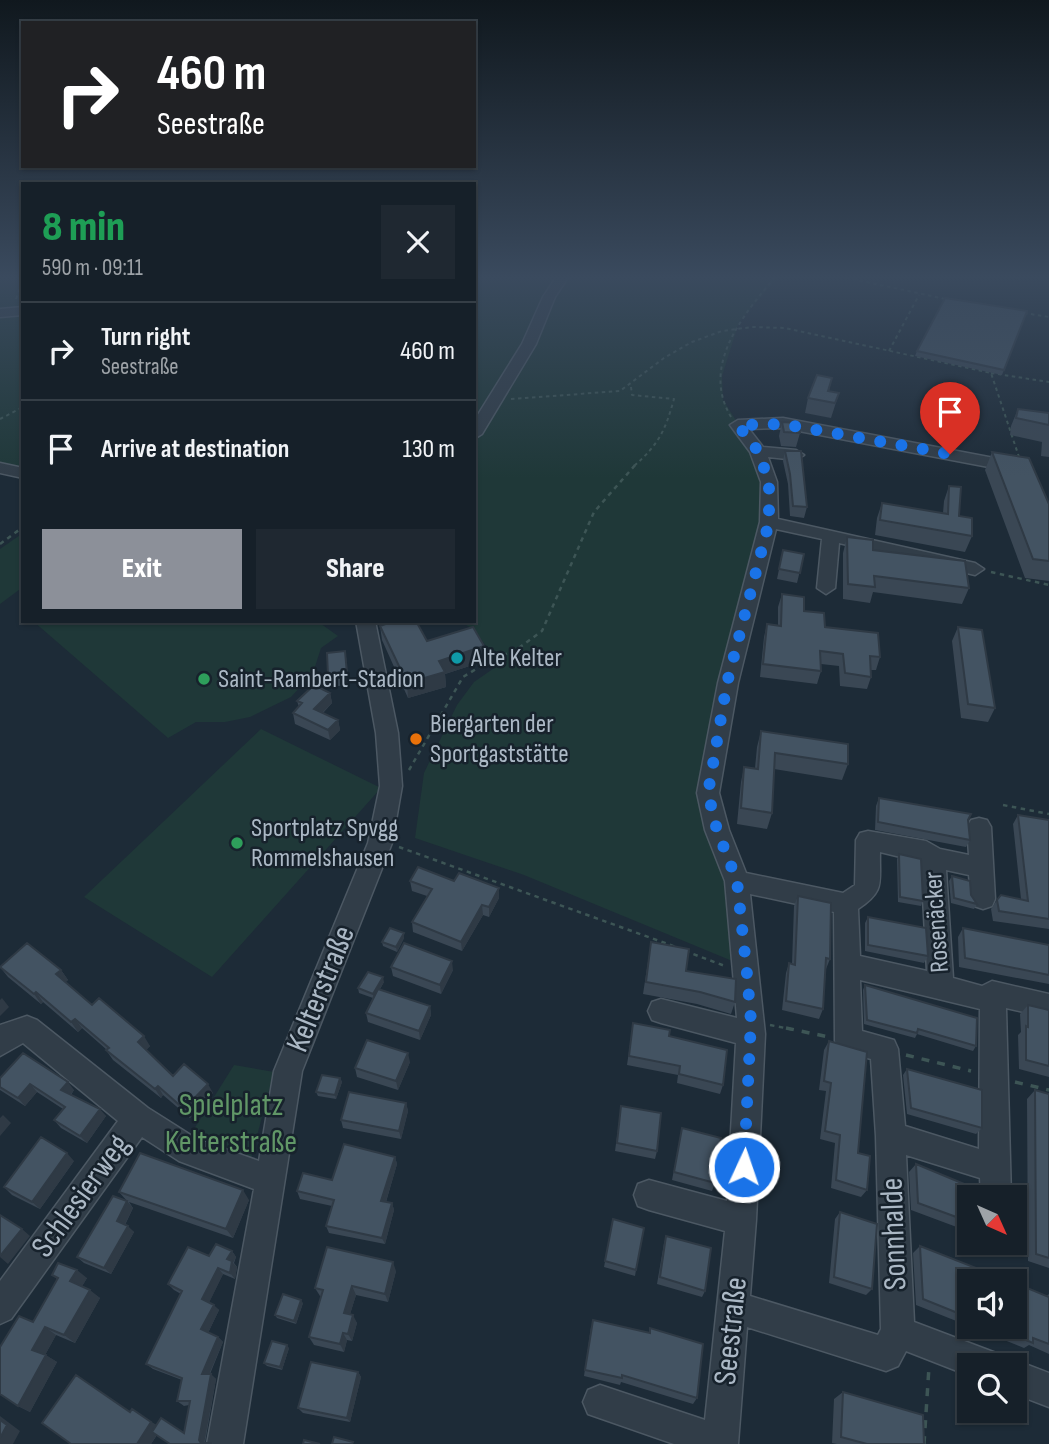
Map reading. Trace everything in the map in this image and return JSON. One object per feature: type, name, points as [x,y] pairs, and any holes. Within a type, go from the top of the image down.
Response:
[{"type":"street","points":[[476,431],[529,343]]},
{"type":"street","points":[[738,425],[783,424],[1022,468]]},
{"type":"street","name":"Seestraße","points":[[600,1402],[720,1443],[741,1220],[751,1028],[737,881],[708,793],[727,683],[769,522],[769,482],[758,451],[738,425]]},
{"type":"street","points":[[758,451],[796,455]]},
{"type":"street","points":[[0,468],[21,473]]},
{"type":"street","points":[[769,522],[975,569]]},
{"type":"street","points":[[826,588],[831,536]]},
{"type":"street","name":"Kelterstraße","points":[[225,1444],[288,1071],[380,842],[391,786],[387,733],[365,623]]},
{"type":"street","name":"Rosenäcker","points":[[979,827],[983,899]]},
{"type":"street","name":"Rosenäcker","points":[[846,904],[867,890],[868,840],[926,851],[933,858],[981,866]]},
{"type":"street","name":"Rosenäcker","points":[[933,858],[941,986]]},
{"type":"street","points":[[737,881],[846,904],[849,1041],[884,1049]]},
{"type":"street","name":"Rosenäcker","points":[[847,965],[941,986],[993,1001],[992,993],[1049,1006]]},
{"type":"street","points":[[993,1001],[995,1077]]},
{"type":"street","points":[[661,1010],[751,1028]]},
{"type":"street","points":[[0,1043],[9,1034],[27,1030],[138,1118],[189,1151],[269,1179]]},
{"type":"street","name":"Sonnhalde","points":[[884,1049],[891,1136],[898,1332]]},
{"type":"street","name":"Sonnhalde","points":[[891,1136],[995,1183],[995,1077]]},
{"type":"street","name":"Schlesierweg","points":[[0,1308],[138,1118]]},
{"type":"street","points":[[649,1195],[741,1220]]},
{"type":"street","points":[[734,1307],[886,1354],[898,1332],[957,1355]]},
{"type":"street","points":[[1027,1382],[1049,1390]]},
{"type":"path","points":[[497,400],[602,393],[631,386],[664,358],[690,343]]},
{"type":"path","points":[[730,343],[720,378],[722,405],[738,425]]},
{"type":"path","points":[[855,343],[991,373],[1049,382]]},
{"type":"path","points":[[889,351],[893,343]]},
{"type":"path","points":[[991,373],[1022,468]]},
{"type":"path","points":[[391,786],[411,769],[463,677],[491,660],[516,650],[542,631],[594,512],[631,468],[654,448],[666,428],[674,398],[632,396],[631,386]]},
{"type":"path","points":[[0,419],[21,408]]},
{"type":"path","points":[[0,544],[21,528]]},
{"type":"path","points":[[975,569],[1049,585]]},
{"type":"path","points":[[1003,805],[1049,814]]},
{"type":"path","points":[[380,842],[513,886],[747,974]]},
{"type":"path","points":[[751,1028],[849,1041]]},
{"type":"path","points":[[884,1049],[1049,1090]]},
{"type":"path","points":[[925,1444],[931,1345]]},
{"type":"green space","points":[[0,343],[21,343],[21,470],[0,465]]},
{"type":"green space","points":[[476,343],[732,343],[722,376],[723,400],[737,422],[731,423],[748,449],[757,470],[763,523],[702,792],[729,880],[742,965],[524,875],[415,838],[424,773],[457,705],[474,682],[500,664],[472,628],[462,623],[476,623]]},
{"type":"green space","points":[[21,534],[21,588],[0,604],[0,549]]},
{"type":"green space","name":"Saint-Rambert-Stadion","points":[[35,623],[320,623],[338,636],[321,648],[313,673],[291,697],[250,717],[225,722],[196,722],[168,738]]},
{"type":"green space","name":"Sportplatz Spvgg Rommelshausen","points":[[261,729],[381,788],[212,977],[84,897]]},
{"type":"green space","name":"Spielplatz Kelterstraße","points":[[234,1065],[274,1072],[250,1162],[189,1137]]},
{"type":"building","points":[[921,343],[1014,343],[1004,370],[917,351]]},
{"type":"building","points":[[817,375],[832,378],[828,391],[839,393],[835,403],[808,398]]},
{"type":"building","points":[[1018,409],[1049,413],[1049,425],[1016,418]]},
{"type":"building","points":[[782,422],[798,423],[800,433],[784,432]]},
{"type":"building","points":[[785,451],[801,451],[807,507],[793,506]]},
{"type":"building","points":[[992,452],[1029,458],[1049,504],[1049,561],[1033,559]]},
{"type":"building","points":[[949,486],[961,487],[959,516],[972,518],[972,536],[880,520],[882,503],[948,514]]},
{"type":"building","points":[[847,537],[873,540],[873,550],[965,561],[969,588],[874,576],[875,587],[848,584]]},
{"type":"building","points":[[783,550],[804,554],[800,573],[779,569]]},
{"type":"building","points":[[782,594],[804,597],[804,611],[824,613],[825,627],[878,633],[880,657],[870,656],[871,677],[845,673],[843,654],[820,651],[821,671],[763,664],[767,624],[781,626]]},
{"type":"building","points":[[388,623],[417,623],[427,641],[473,627],[484,646],[439,661],[445,672],[407,683],[380,626]]},
{"type":"building","points":[[958,627],[982,630],[995,708],[968,704]]},
{"type":"building","points":[[345,651],[347,674],[328,676],[327,653]]},
{"type":"building","points":[[314,685],[330,693],[314,709],[338,720],[328,730],[293,713],[302,703],[297,701]]},
{"type":"building","points":[[761,731],[848,744],[848,764],[775,753],[772,813],[741,808],[744,767],[758,769]]},
{"type":"building","points":[[879,798],[971,814],[968,820],[970,840],[878,822]]},
{"type":"building","points":[[1018,815],[1049,820],[1049,919],[999,911],[997,900],[1001,895],[1028,901]]},
{"type":"building","points":[[899,854],[921,859],[923,901],[900,897]]},
{"type":"building","points":[[418,867],[454,881],[459,873],[499,888],[489,907],[482,905],[461,942],[412,922],[432,889],[410,881]]},
{"type":"building","points":[[952,876],[970,881],[971,895],[977,904],[954,898]]},
{"type":"building","points":[[798,896],[831,903],[830,959],[826,958],[823,1009],[786,1001],[789,963],[795,965]]},
{"type":"building","points":[[868,917],[926,928],[928,956],[868,945]]},
{"type":"building","points":[[390,928],[404,933],[396,947],[382,942]]},
{"type":"building","points":[[963,928],[1049,945],[1049,975],[965,958]]},
{"type":"building","points":[[651,942],[689,949],[686,971],[736,979],[735,1002],[646,982]]},
{"type":"building","points":[[27,943],[61,970],[56,974],[92,1005],[99,998],[144,1036],[138,1042],[173,1076],[184,1064],[208,1084],[184,1109],[158,1086],[155,1089],[106,1050],[109,1048],[75,1019],[71,1022],[36,992],[34,994],[0,967]]},
{"type":"building","points":[[404,943],[452,961],[440,985],[391,967]]},
{"type":"building","points":[[368,972],[383,977],[373,994],[358,988]]},
{"type":"building","points":[[865,985],[977,1018],[976,1046],[918,1029],[917,1033],[867,1020]]},
{"type":"building","points":[[378,989],[430,1006],[419,1031],[366,1013]]},
{"type":"building","points":[[1028,1005],[1049,1010],[1049,1066],[1026,1060]]},
{"type":"building","points":[[633,1023],[670,1030],[669,1036],[727,1050],[723,1085],[679,1074],[680,1066],[629,1056]]},
{"type":"building","points":[[367,1040],[408,1053],[396,1081],[355,1068]]},
{"type":"building","points":[[829,1041],[867,1052],[858,1153],[870,1156],[867,1190],[836,1180],[840,1135],[825,1131],[831,1083],[824,1081]]},
{"type":"building","points":[[23,1053],[68,1082],[61,1090],[100,1109],[80,1136],[54,1120],[65,1107],[30,1084],[18,1098],[0,1087],[0,1078]]},
{"type":"building","points":[[907,1069],[982,1090],[982,1128],[911,1108]]},
{"type":"building","points":[[322,1075],[340,1078],[335,1095],[316,1092]]},
{"type":"building","points":[[1035,1090],[1049,1094],[1049,1258],[1036,1254]]},
{"type":"building","points":[[349,1092],[406,1103],[399,1131],[341,1120]]},
{"type":"building","points":[[621,1106],[661,1113],[657,1151],[617,1143]]},
{"type":"building","points":[[682,1128],[721,1138],[715,1183],[674,1172]]},
{"type":"building","points":[[41,1137],[67,1153],[32,1202],[4,1187]]},
{"type":"building","points":[[344,1144],[395,1157],[381,1201],[392,1203],[382,1238],[326,1226],[334,1200],[297,1191],[303,1173],[332,1180]]},
{"type":"building","points":[[140,1153],[243,1190],[226,1229],[119,1192]]},
{"type":"building","points":[[916,1164],[967,1185],[957,1185],[957,1217],[918,1203]]},
{"type":"building","points":[[113,1196],[127,1201],[117,1221],[128,1226],[104,1268],[77,1257]]},
{"type":"building","points":[[840,1212],[877,1224],[872,1289],[834,1277]]},
{"type":"building","points":[[0,1215],[22,1229],[0,1256]]},
{"type":"building","points":[[613,1219],[644,1228],[636,1270],[605,1261]]},
{"type":"building","points":[[666,1236],[711,1248],[705,1291],[660,1277]]},
{"type":"building","points":[[216,1244],[232,1251],[227,1259],[232,1261],[230,1273],[218,1268],[202,1299],[214,1305],[201,1329],[218,1337],[202,1374],[211,1374],[199,1440],[201,1443],[211,1444],[170,1444],[152,1432],[161,1418],[184,1433],[190,1401],[177,1401],[182,1378],[146,1364],[182,1291],[168,1284],[188,1247],[209,1256]]},
{"type":"building","points":[[920,1246],[978,1269],[957,1269],[957,1313],[923,1299]]},
{"type":"building","points":[[327,1247],[393,1262],[385,1294],[352,1286],[344,1313],[353,1315],[348,1334],[343,1333],[340,1344],[309,1337],[323,1290],[315,1288]]},
{"type":"building","points":[[58,1263],[77,1270],[70,1281],[90,1290],[64,1335],[45,1327],[32,1350],[46,1355],[18,1406],[0,1394],[0,1347],[19,1316],[33,1322],[58,1278],[52,1275]]},
{"type":"building","points":[[1027,1288],[1049,1297],[1049,1344],[1033,1338],[1033,1343],[1023,1339],[1027,1339]]},
{"type":"building","points":[[283,1294],[301,1300],[294,1321],[275,1315]]},
{"type":"building","points":[[593,1320],[650,1333],[650,1328],[703,1344],[697,1398],[622,1375],[622,1378],[585,1370]]},
{"type":"building","points":[[272,1341],[287,1345],[280,1367],[264,1363]]},
{"type":"building","points":[[311,1362],[358,1372],[347,1418],[298,1408]]},
{"type":"building","points":[[76,1375],[130,1412],[132,1409],[151,1422],[137,1444],[71,1444],[42,1423]]},
{"type":"building","points":[[843,1392],[923,1415],[924,1444],[867,1444],[841,1437]]},
{"type":"building","points":[[0,1420],[7,1425],[0,1438]]},
{"type":"building","points":[[334,1437],[353,1442],[332,1444]]},
{"type":"building","points":[[304,1440],[320,1444],[303,1444]]},
{"type":"place","name":"Alte Kelter","points":[[457,658]]},
{"type":"place","name":"Saint-Rambert-Stadion","points":[[204,679]]},
{"type":"place","name":"Biergarten der Sportgaststätte","points":[[416,739]]},
{"type":"place","name":"Sportplatz Spvgg Rommelshausen","points":[[237,843]]},
{"type":"route","points":[[744,1167],[751,1021],[747,974],[737,881],[717,830],[708,793],[727,683],[769,522],[769,482],[758,451],[738,425],[783,424],[950,454]]}]
